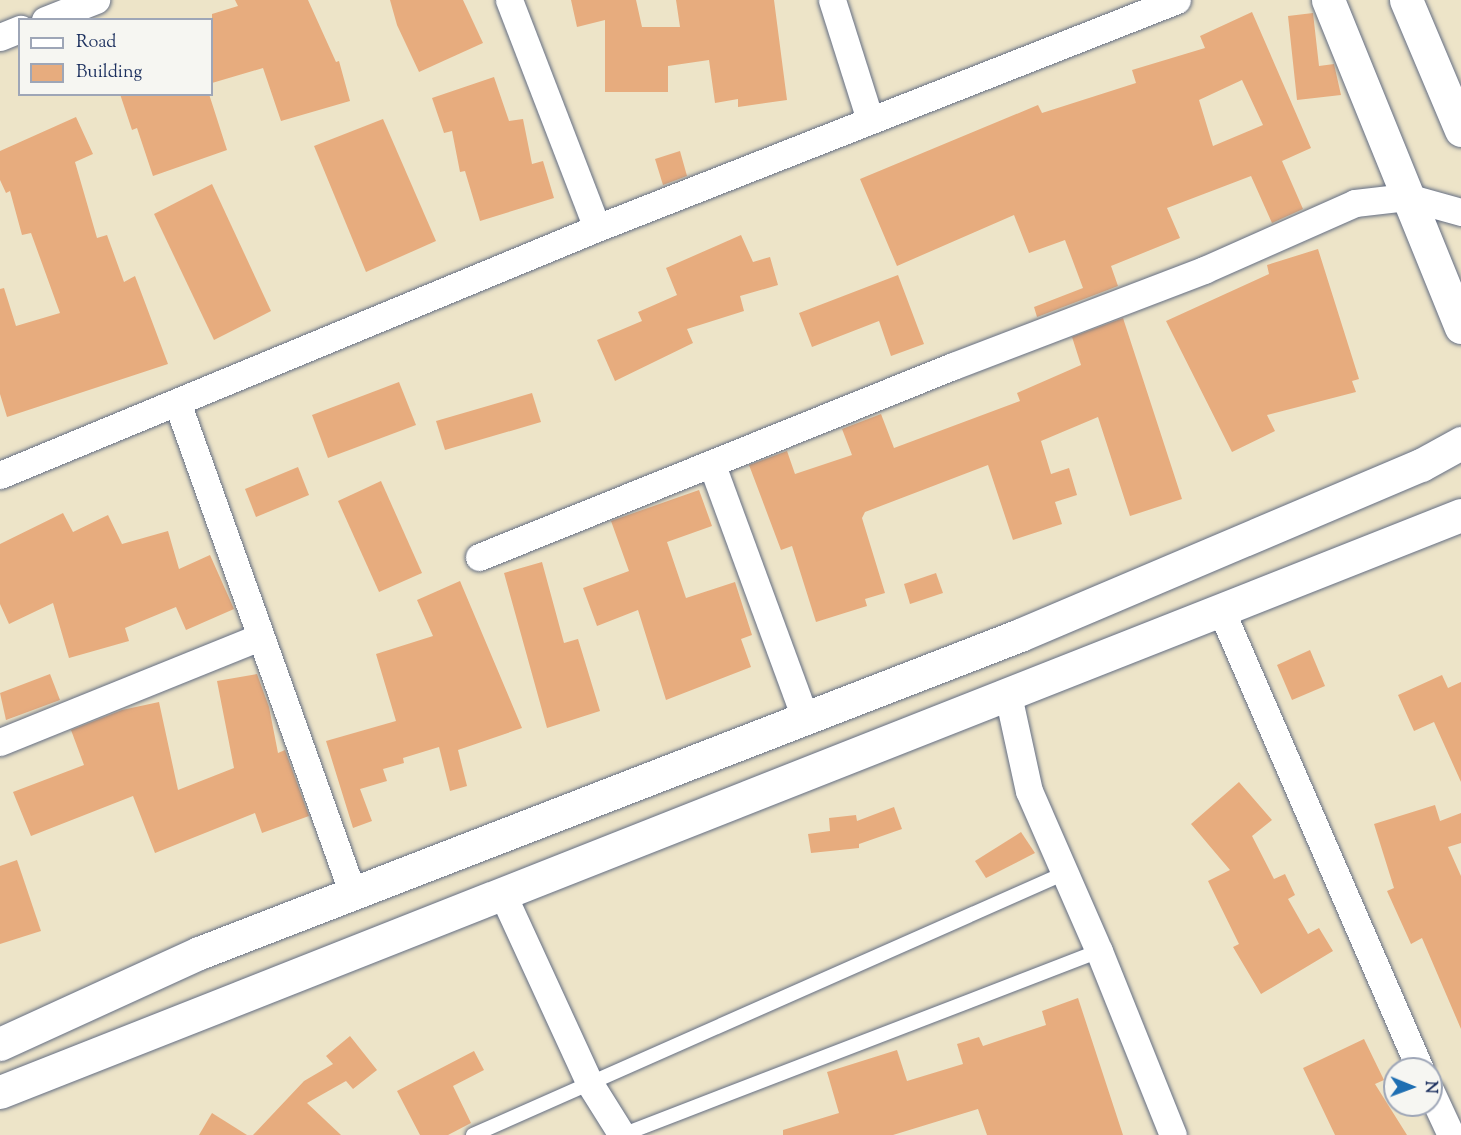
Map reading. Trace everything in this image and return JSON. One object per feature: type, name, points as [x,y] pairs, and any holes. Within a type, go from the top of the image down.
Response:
[{"type":"street","points":[[50,18],[96,0]]},
{"type":"street","points":[[509,0],[597,228]]},
{"type":"street","points":[[832,0],[870,120]]},
{"type":"street","points":[[0,475],[597,228],[1177,0]]},
{"type":"street","points":[[1328,0],[1461,327]]},
{"type":"street","points":[[1406,0],[1461,130]]},
{"type":"street","points":[[0,36],[18,30]]},
{"type":"street","points":[[479,557],[953,366],[1204,270],[1355,203],[1407,197],[1461,212]]},
{"type":"street","points":[[177,402],[352,894]]},
{"type":"street","points":[[0,1044],[199,953],[1031,630],[1421,465],[1461,443]]},
{"type":"street","points":[[712,465],[805,718]]},
{"type":"street","points":[[0,1092],[1461,515]]},
{"type":"street","points":[[1221,610],[1415,1057]]},
{"type":"street","points":[[0,742],[260,637]]},
{"type":"street","points":[[1008,695],[1029,791],[1099,951],[1173,1135]]},
{"type":"street","points":[[503,895],[590,1084],[622,1135]]},
{"type":"street","points":[[1443,1117],[1451,1135]]},
{"type":"lane","points":[[473,1135],[1065,873]]},
{"type":"lane","points":[[622,1135],[1099,951]]},
{"type":"building","points":[[235,0],[308,0],[336,62],[339,61],[350,101],[281,121],[263,68],[213,83],[212,14],[238,6]]},
{"type":"building","points":[[390,0],[463,0],[483,43],[419,72],[397,25]]},
{"type":"building","points":[[571,0],[636,0],[642,27],[680,27],[676,0],[774,0],[787,100],[738,107],[738,99],[715,103],[709,60],[668,66],[668,92],[605,92],[605,20],[577,27]]},
{"type":"building","points":[[1252,12],[1311,148],[1282,161],[1303,209],[1272,223],[1251,176],[1167,208],[1180,238],[1111,266],[1118,286],[1037,317],[1034,307],[1083,288],[1065,240],[1029,253],[1014,215],[897,266],[860,179],[1038,105],[1042,113],[1136,83],[1132,70],[1205,48],[1200,36]],"holes":[[[1242,80],[1263,125],[1213,146],[1199,100]]]},
{"type":"building","points":[[1313,13],[1319,66],[1334,64],[1341,95],[1297,100],[1288,16]]},
{"type":"building","points":[[494,77],[509,121],[523,119],[532,164],[543,161],[554,198],[480,221],[465,171],[460,172],[452,131],[444,133],[432,98]]},
{"type":"building","points":[[121,96],[210,96],[227,150],[153,176],[137,128],[132,130]]},
{"type":"building","points":[[76,117],[93,154],[75,162],[97,238],[107,235],[124,282],[135,276],[168,364],[7,417],[0,394],[0,289],[4,288],[16,326],[60,313],[31,233],[22,235],[10,191],[6,193],[0,180],[0,151]]},
{"type":"building","points":[[383,119],[436,241],[366,272],[314,146]]},
{"type":"building","points":[[680,151],[687,176],[663,185],[655,159]]},
{"type":"building","points":[[212,184],[271,311],[214,340],[154,214]]},
{"type":"building","points":[[741,235],[753,262],[770,257],[778,285],[740,296],[744,311],[687,329],[693,343],[615,381],[597,340],[642,321],[638,312],[677,295],[666,268]]},
{"type":"building","points":[[1318,249],[1359,379],[1352,381],[1356,392],[1267,415],[1275,431],[1232,452],[1166,321],[1269,274],[1267,265]]},
{"type":"building","points":[[898,275],[924,344],[891,356],[879,321],[812,347],[799,313]]},
{"type":"building","points":[[1123,318],[1182,499],[1130,516],[1098,417],[1041,441],[1051,474],[1069,468],[1077,495],[1055,502],[1062,524],[1013,540],[988,465],[865,512],[862,518],[885,593],[865,599],[867,606],[816,622],[792,546],[781,550],[749,465],[787,451],[795,474],[852,455],[842,429],[881,414],[894,448],[1020,401],[1017,393],[1081,365],[1072,337]]},
{"type":"building","points":[[399,382],[416,425],[328,458],[312,415]]},
{"type":"building","points":[[532,393],[541,422],[445,450],[436,421]]},
{"type":"building","points":[[298,467],[309,495],[256,517],[245,489]]},
{"type":"building","points":[[381,481],[422,573],[379,592],[338,501]]},
{"type":"building","points":[[699,490],[712,526],[667,542],[686,598],[735,582],[752,635],[741,639],[751,667],[666,700],[638,610],[597,626],[583,588],[629,571],[611,521]]},
{"type":"building","points":[[63,513],[73,532],[108,515],[122,544],[168,531],[179,569],[210,555],[234,609],[186,630],[176,607],[125,628],[129,641],[69,658],[53,603],[9,624],[0,604],[0,544]]},
{"type":"building","points":[[542,562],[564,643],[578,639],[600,711],[547,728],[504,573]]},
{"type":"building","points":[[936,573],[943,593],[910,604],[904,584]]},
{"type":"building","points":[[460,581],[522,728],[458,750],[467,786],[450,791],[439,747],[403,758],[404,763],[383,769],[387,781],[360,789],[372,821],[353,828],[326,741],[396,721],[376,654],[433,636],[417,600]]},
{"type":"building","points":[[1310,650],[1325,686],[1292,700],[1277,665]]},
{"type":"building","points":[[50,674],[60,700],[6,720],[0,693]]},
{"type":"building","points":[[257,674],[269,707],[278,753],[285,750],[309,816],[262,833],[255,813],[155,853],[133,796],[31,836],[13,792],[84,765],[71,730],[122,710],[159,702],[178,790],[234,768],[217,681]]},
{"type":"building","points":[[1442,675],[1448,688],[1461,682],[1461,782],[1434,722],[1414,731],[1398,695]]},
{"type":"building","points":[[1239,782],[1272,820],[1252,836],[1274,879],[1285,874],[1295,895],[1288,899],[1308,934],[1319,928],[1333,951],[1261,994],[1233,947],[1239,944],[1208,881],[1230,870],[1191,824]]},
{"type":"building","points":[[1435,805],[1440,821],[1461,813],[1461,843],[1448,847],[1461,876],[1461,1029],[1422,938],[1411,944],[1387,891],[1394,888],[1374,824]]},
{"type":"building","points":[[894,807],[902,829],[859,844],[859,848],[811,853],[808,834],[830,831],[829,818],[856,815],[857,821]]},
{"type":"building","points":[[1021,832],[1035,853],[986,878],[975,861]]},
{"type":"building","points":[[17,860],[41,931],[0,944],[0,866]]},
{"type":"building","points":[[1078,998],[1123,1135],[987,1135],[978,1109],[893,1135],[783,1135],[783,1130],[839,1113],[827,1072],[897,1050],[907,1081],[963,1064],[957,1044],[979,1037],[983,1046],[1046,1025],[1042,1011]]},
{"type":"building","points":[[350,1036],[377,1070],[353,1089],[346,1081],[307,1103],[341,1135],[253,1135],[304,1081],[333,1064],[326,1056]]},
{"type":"building","points":[[1364,1039],[1383,1078],[1383,1080],[1375,1084],[1383,1097],[1383,1117],[1396,1117],[1407,1135],[1335,1135],[1303,1068]]},
{"type":"building","points":[[474,1051],[484,1070],[453,1086],[471,1123],[448,1135],[420,1135],[397,1091]]},
{"type":"building","points":[[212,1113],[247,1135],[199,1135]]}]
